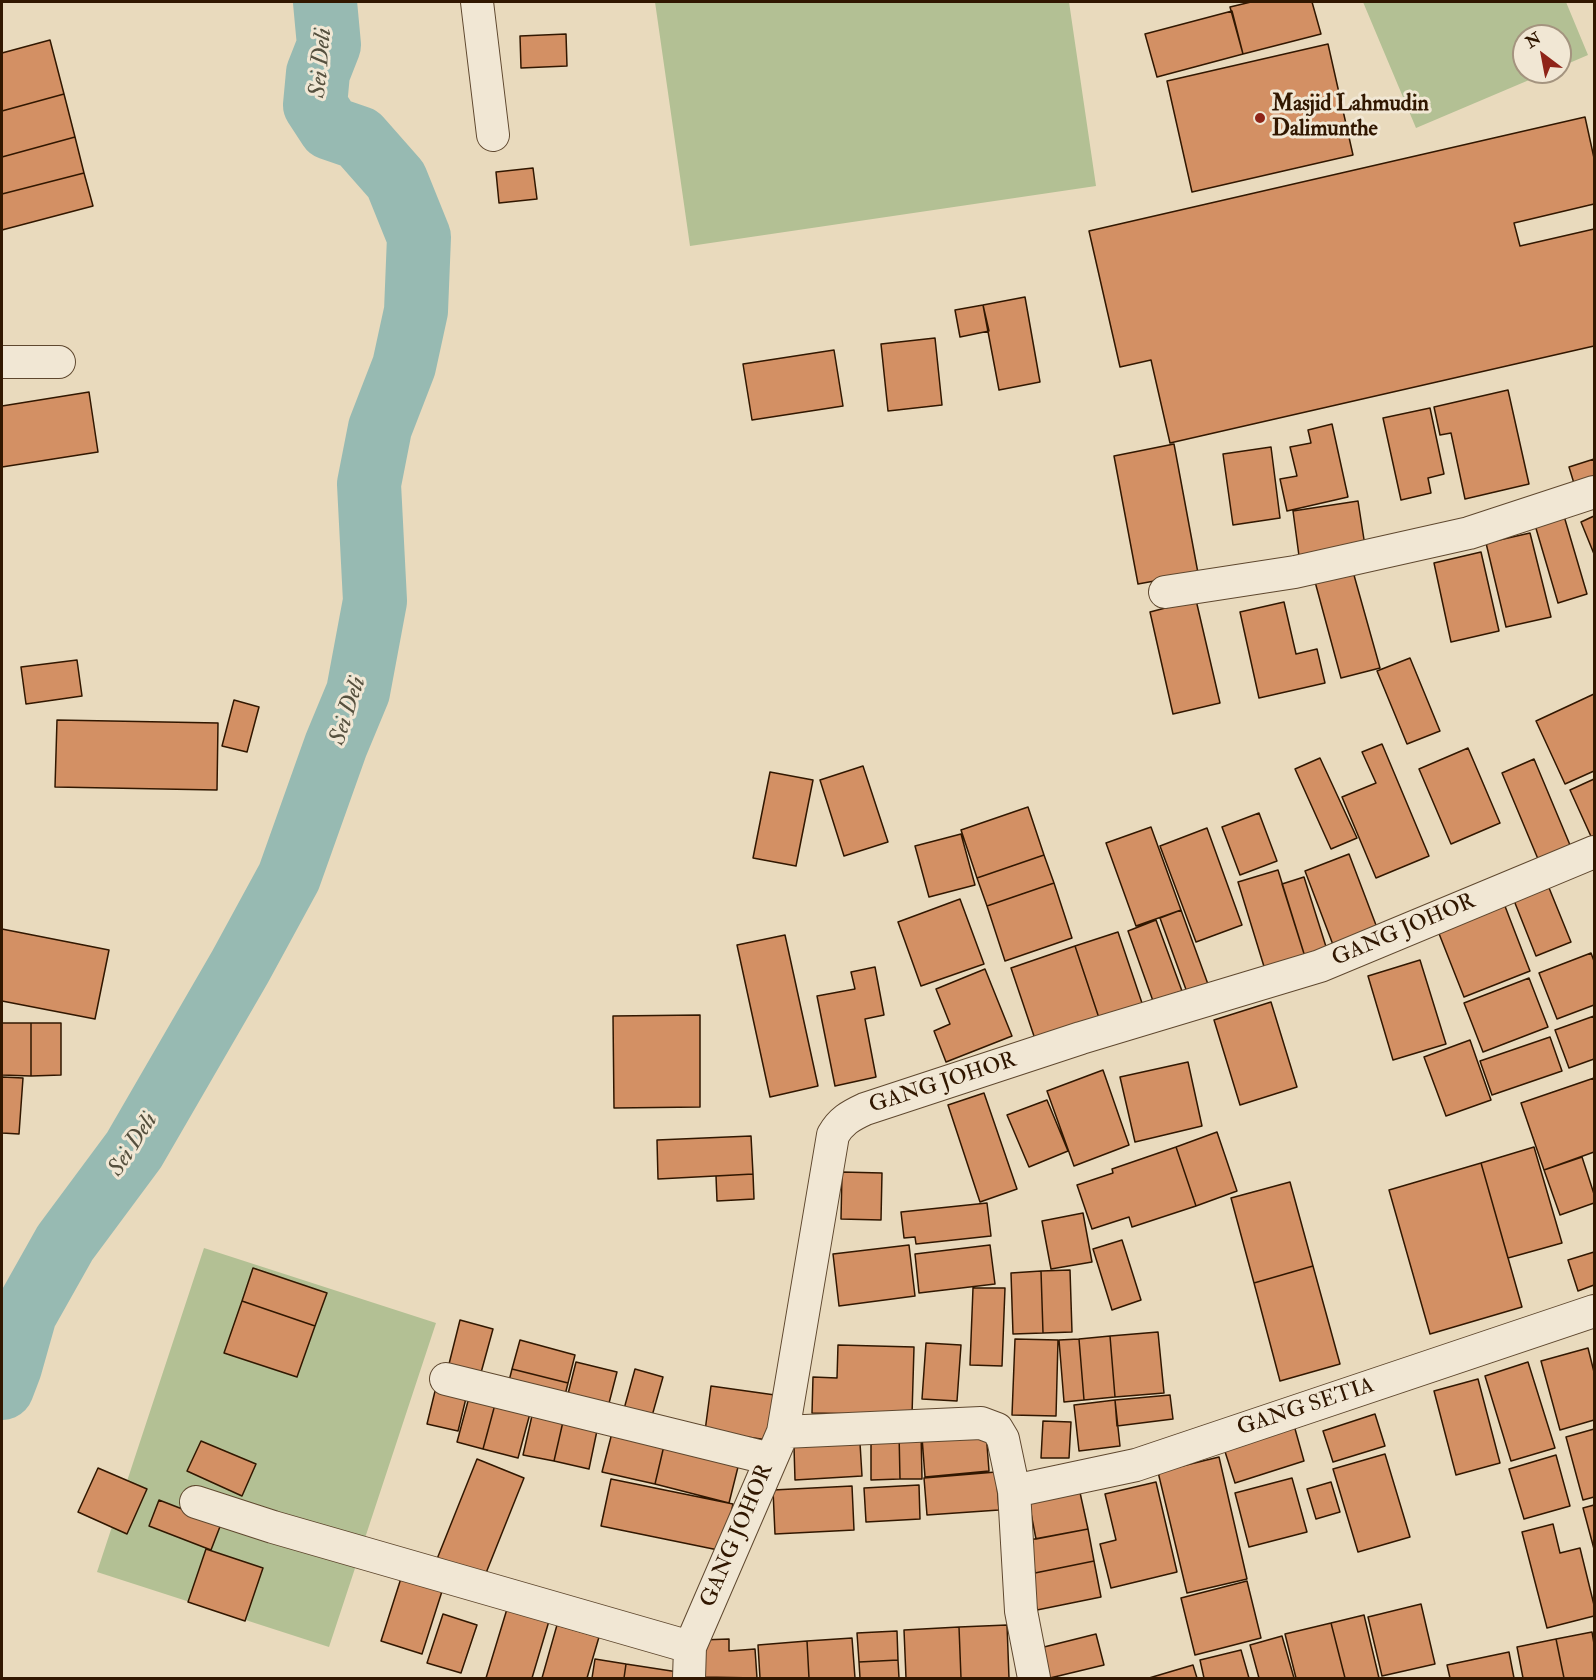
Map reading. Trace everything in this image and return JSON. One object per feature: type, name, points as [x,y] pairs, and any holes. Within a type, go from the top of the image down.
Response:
[{"type":"street","points":[[477,2],[492,135]]},
{"type":"street","points":[[2,362],[59,362]]},
{"type":"street","points":[[1165,592],[1295,572],[1457,535],[1594,492]]},
{"type":"street","name":"GANG JOHOR","points":[[689,1678],[690,1647],[777,1445],[833,1135],[839,1124],[865,1109],[1082,1038],[1320,966],[1594,852]]},
{"type":"street","name":"GANG SETIA","points":[[1014,1491],[1136,1465],[1594,1311]]},
{"type":"street","points":[[446,1379],[777,1445],[981,1424],[997,1429],[1003,1439],[1014,1491],[1021,1611],[1034,1678]]},
{"type":"street","points":[[196,1502],[273,1527],[690,1647]]},
{"type":"green space","points":[[655,2],[1069,2],[1096,186],[690,246]]},
{"type":"green space","points":[[1363,2],[1566,2],[1588,55],[1572,62],[1572,24],[1512,24],[1512,84],[1520,84],[1416,128]]},
{"type":"green space","points":[[204,1248],[436,1323],[329,1647],[97,1572]]},
{"type":"building","points":[[1251,2],[1312,2],[1321,34],[1243,54],[1230,7]]},
{"type":"building","points":[[1232,11],[1243,54],[1157,77],[1145,34]]},
{"type":"building","points":[[566,34],[567,66],[521,68],[520,36]]},
{"type":"building","points":[[50,40],[64,94],[2,111],[2,53]]},
{"type":"building","name":"Masjid Lahmudin Dalimunthe","points":[[1328,44],[1353,155],[1192,192],[1167,81]]},
{"type":"building","points":[[64,94],[75,137],[2,157],[2,111]]},
{"type":"building","points":[[1585,117],[1594,158],[1594,204],[1514,223],[1520,246],[1594,229],[1594,346],[1170,443],[1151,360],[1120,367],[1089,231]]},
{"type":"building","points":[[75,137],[84,173],[2,194],[2,157]]},
{"type":"building","points":[[533,168],[537,199],[499,203],[496,172]]},
{"type":"building","points":[[84,173],[93,206],[2,230],[2,194]]},
{"type":"building","points":[[1025,297],[1040,382],[999,390],[983,305]]},
{"type":"building","points":[[983,305],[989,331],[960,337],[955,310]]},
{"type":"building","points":[[935,338],[942,405],[888,411],[881,344]]},
{"type":"building","points":[[834,350],[843,406],[752,420],[743,364]]},
{"type":"building","points":[[1508,390],[1529,484],[1465,499],[1451,433],[1440,435],[1434,407]]},
{"type":"building","points":[[89,392],[98,452],[2,467],[2,406]]},
{"type":"building","points":[[1430,408],[1444,474],[1428,478],[1431,493],[1401,500],[1383,418]]},
{"type":"building","points":[[1332,424],[1348,497],[1287,511],[1280,479],[1297,476],[1290,447],[1311,443],[1308,430]]},
{"type":"building","points":[[1174,444],[1198,573],[1138,584],[1114,456]]},
{"type":"building","points":[[1271,447],[1280,518],[1233,525],[1223,454]]},
{"type":"building","points":[[1594,459],[1594,484],[1576,490],[1569,467]]},
{"type":"building","points":[[1358,501],[1365,546],[1299,556],[1293,511]]},
{"type":"building","points":[[1564,516],[1587,594],[1558,603],[1535,525]]},
{"type":"building","points":[[1594,516],[1594,554],[1581,522]]},
{"type":"building","points":[[1530,533],[1551,617],[1506,627],[1486,543]]},
{"type":"building","points":[[1481,552],[1499,631],[1451,642],[1434,563]]},
{"type":"building","points":[[1352,568],[1380,668],[1341,678],[1314,578]]},
{"type":"building","points":[[1196,600],[1220,703],[1173,714],[1150,612]]},
{"type":"building","points":[[1284,602],[1296,654],[1317,649],[1325,683],[1259,698],[1240,612]]},
{"type":"building","points":[[1410,658],[1440,731],[1407,744],[1377,671]]},
{"type":"building","points":[[77,660],[82,696],[26,704],[21,667]]},
{"type":"building","points":[[1594,694],[1594,771],[1565,784],[1536,721]]},
{"type":"building","points":[[234,700],[259,707],[247,752],[222,746]]},
{"type":"building","points":[[57,720],[218,723],[217,790],[55,787]]},
{"type":"building","points":[[1382,744],[1429,856],[1376,878],[1342,797],[1376,783],[1362,752]]},
{"type":"building","points":[[1468,748],[1500,823],[1451,844],[1419,769]]},
{"type":"building","points":[[1320,758],[1357,838],[1331,849],[1295,769]]},
{"type":"building","points":[[1534,759],[1570,845],[1538,859],[1502,773]]},
{"type":"building","points":[[863,766],[888,842],[844,856],[820,780]]},
{"type":"building","points":[[770,772],[813,780],[796,866],[753,858]]},
{"type":"building","points":[[1594,779],[1594,843],[1570,790]]},
{"type":"building","points":[[1028,807],[1044,855],[977,878],[961,830]]},
{"type":"building","points":[[1259,813],[1277,861],[1240,875],[1222,827]]},
{"type":"building","points":[[1151,827],[1181,910],[1136,926],[1106,843]]},
{"type":"building","points":[[1207,828],[1242,925],[1196,942],[1160,846]]},
{"type":"building","points":[[961,834],[975,885],[929,897],[915,846]]},
{"type":"building","points":[[1349,854],[1379,933],[1335,950],[1305,871]]},
{"type":"building","points":[[1044,855],[1054,883],[987,906],[977,878]]},
{"type":"building","points":[[1278,870],[1306,960],[1266,973],[1238,882]]},
{"type":"building","points":[[1304,877],[1328,953],[1306,960],[1282,884]]},
{"type":"building","points":[[1545,878],[1571,942],[1536,956],[1511,893]]},
{"type":"building","points":[[1054,883],[1072,938],[1005,961],[987,906]]},
{"type":"building","points":[[960,899],[984,964],[921,986],[898,922]]},
{"type":"building","points":[[1503,901],[1530,971],[1464,997],[1436,926]]},
{"type":"building","points":[[1181,910],[1209,987],[1188,995],[1160,918]]},
{"type":"building","points":[[1156,920],[1182,991],[1153,1001],[1128,931]]},
{"type":"building","points":[[2,929],[109,950],[95,1019],[2,1001]]},
{"type":"building","points":[[1118,932],[1143,1006],[1100,1021],[1075,946]]},
{"type":"building","points":[[785,935],[818,1086],[770,1097],[737,945]]},
{"type":"building","points":[[1075,946],[1100,1021],[1036,1042],[1011,968]]},
{"type":"building","points":[[1591,953],[1594,961],[1594,1005],[1557,1019],[1539,973]]},
{"type":"building","points":[[1420,960],[1446,1044],[1393,1060],[1368,976]]},
{"type":"building","points":[[875,967],[884,1015],[865,1019],[876,1077],[835,1086],[817,996],[855,989],[851,972]]},
{"type":"building","points":[[985,969],[1012,1036],[946,1062],[934,1031],[950,1024],[936,989]]},
{"type":"building","points":[[1529,978],[1548,1027],[1483,1052],[1464,1003]]},
{"type":"building","points":[[1271,1002],[1297,1087],[1240,1105],[1214,1020]]},
{"type":"building","points":[[700,1015],[700,1107],[614,1108],[613,1016]]},
{"type":"building","points":[[1594,1016],[1594,1059],[1569,1068],[1555,1030]]},
{"type":"building","points":[[2,1023],[31,1023],[31,1076],[2,1075]]},
{"type":"building","points":[[31,1023],[61,1023],[61,1075],[31,1076]]},
{"type":"building","points":[[1550,1037],[1562,1071],[1492,1095],[1480,1061]]},
{"type":"building","points":[[1470,1040],[1491,1100],[1446,1116],[1424,1057]]},
{"type":"building","points":[[1188,1062],[1202,1126],[1135,1142],[1120,1077]]},
{"type":"building","points":[[1103,1070],[1129,1145],[1074,1166],[1047,1091]]},
{"type":"building","points":[[2,1077],[23,1078],[19,1134],[2,1133]]},
{"type":"building","points":[[1594,1078],[1594,1152],[1544,1170],[1521,1103]]},
{"type":"building","points":[[984,1093],[1017,1189],[980,1202],[948,1105]]},
{"type":"building","points":[[1047,1100],[1068,1151],[1029,1167],[1007,1115]]},
{"type":"building","points":[[1217,1132],[1237,1191],[1196,1206],[1176,1147]]},
{"type":"building","points":[[751,1136],[753,1174],[658,1179],[657,1140]]},
{"type":"building","points":[[1176,1147],[1196,1206],[1132,1227],[1129,1217],[1092,1229],[1077,1185],[1113,1173],[1112,1169]]},
{"type":"building","points":[[1534,1147],[1562,1243],[1508,1258],[1481,1163]]},
{"type":"building","points":[[1582,1157],[1594,1194],[1594,1203],[1560,1215],[1544,1170]]},
{"type":"building","points":[[1481,1163],[1522,1307],[1430,1334],[1389,1190]]},
{"type":"building","points":[[842,1172],[882,1173],[881,1220],[841,1219]]},
{"type":"building","points":[[753,1174],[754,1199],[717,1201],[716,1176]]},
{"type":"building","points":[[1290,1182],[1313,1266],[1254,1283],[1231,1198]]},
{"type":"building","points":[[987,1203],[991,1236],[916,1244],[915,1237],[904,1238],[901,1212]]},
{"type":"building","points":[[1083,1213],[1092,1262],[1051,1269],[1042,1221]]},
{"type":"building","points":[[1122,1240],[1141,1300],[1112,1310],[1093,1249]]},
{"type":"building","points":[[909,1245],[915,1296],[839,1306],[833,1254]]},
{"type":"building","points":[[990,1245],[995,1284],[919,1293],[915,1254]]},
{"type":"building","points":[[1594,1252],[1594,1285],[1578,1291],[1568,1260]]},
{"type":"building","points":[[1313,1266],[1340,1364],[1280,1381],[1254,1283]]},
{"type":"building","points":[[253,1268],[327,1293],[315,1326],[242,1301]]},
{"type":"building","points":[[1070,1270],[1072,1332],[1043,1333],[1041,1271]]},
{"type":"building","points":[[1041,1271],[1043,1333],[1013,1334],[1011,1273]]},
{"type":"building","points":[[973,1288],[1005,1288],[1002,1366],[970,1365]]},
{"type":"building","points":[[242,1301],[315,1326],[297,1377],[224,1353]]},
{"type":"building","points":[[460,1320],[493,1329],[479,1380],[447,1372]]},
{"type":"building","points":[[1158,1332],[1164,1393],[1115,1397],[1110,1336]]},
{"type":"building","points":[[1110,1336],[1115,1397],[1084,1400],[1079,1339]]},
{"type":"building","points":[[1015,1339],[1058,1340],[1056,1416],[1012,1415]]},
{"type":"building","points":[[1079,1339],[1084,1400],[1064,1402],[1059,1340]]},
{"type":"building","points":[[520,1340],[575,1355],[568,1383],[512,1369]]},
{"type":"building","points":[[926,1343],[961,1345],[957,1401],[922,1399]]},
{"type":"building","points":[[838,1345],[914,1347],[912,1415],[812,1413],[813,1377],[837,1378]]},
{"type":"building","points":[[1588,1348],[1594,1372],[1594,1420],[1560,1430],[1541,1361]]},
{"type":"building","points":[[576,1362],[617,1372],[607,1411],[566,1402]]},
{"type":"building","points":[[1528,1362],[1555,1448],[1511,1461],[1485,1376]]},
{"type":"building","points":[[512,1369],[568,1383],[563,1403],[507,1389]]},
{"type":"building","points":[[635,1369],[663,1377],[652,1416],[624,1409]]},
{"type":"building","points":[[1478,1379],[1500,1463],[1456,1475],[1434,1391]]},
{"type":"building","points":[[437,1383],[468,1390],[458,1431],[427,1424]]},
{"type":"building","points":[[711,1386],[775,1395],[768,1440],[705,1431]]},
{"type":"building","points":[[471,1390],[497,1397],[483,1449],[457,1442]]},
{"type":"building","points":[[1170,1395],[1173,1419],[1117,1426],[1115,1400]]},
{"type":"building","points":[[497,1397],[532,1406],[518,1458],[483,1449]]},
{"type":"building","points":[[1115,1400],[1120,1446],[1079,1451],[1074,1405]]},
{"type":"building","points":[[534,1407],[565,1413],[554,1461],[523,1455]]},
{"type":"building","points":[[565,1413],[599,1421],[589,1469],[554,1461]]},
{"type":"building","points":[[1375,1414],[1385,1446],[1333,1462],[1323,1431]]},
{"type":"building","points":[[1292,1418],[1304,1461],[1235,1483],[1221,1439]]},
{"type":"building","points":[[1043,1421],[1071,1422],[1069,1458],[1041,1458]]},
{"type":"building","points":[[614,1425],[666,1437],[655,1484],[602,1472]]},
{"type":"building","points":[[1594,1429],[1594,1497],[1583,1500],[1566,1437]]},
{"type":"building","points":[[921,1431],[922,1479],[900,1479],[899,1432]]},
{"type":"building","points":[[871,1432],[899,1432],[900,1479],[871,1480]]},
{"type":"building","points":[[986,1432],[989,1471],[925,1477],[922,1437]]},
{"type":"building","points":[[666,1437],[741,1455],[729,1503],[655,1484]]},
{"type":"building","points":[[201,1441],[256,1464],[242,1496],[187,1471]]},
{"type":"building","points":[[860,1443],[862,1476],[795,1480],[794,1447]]},
{"type":"building","points":[[1385,1454],[1410,1537],[1358,1552],[1333,1469]]},
{"type":"building","points":[[1556,1455],[1570,1506],[1524,1519],[1509,1469]]},
{"type":"building","points":[[1219,1457],[1247,1579],[1187,1593],[1158,1472]]},
{"type":"building","points":[[477,1459],[524,1478],[484,1578],[437,1559]]},
{"type":"building","points":[[98,1468],[147,1489],[127,1534],[78,1512]]},
{"type":"building","points":[[996,1472],[999,1510],[927,1515],[924,1478]]},
{"type":"building","points":[[1292,1478],[1307,1532],[1249,1547],[1235,1493]]},
{"type":"building","points":[[611,1479],[733,1504],[723,1551],[601,1526]]},
{"type":"building","points":[[1156,1482],[1177,1572],[1111,1588],[1100,1544],[1116,1540],[1105,1494]]},
{"type":"building","points":[[1331,1482],[1340,1512],[1316,1519],[1307,1489]]},
{"type":"building","points":[[919,1485],[920,1519],[866,1522],[864,1488]]},
{"type":"building","points":[[852,1486],[854,1530],[775,1534],[773,1490]]},
{"type":"building","points":[[1079,1488],[1088,1529],[1036,1539],[1028,1498]]},
{"type":"building","points":[[159,1500],[221,1524],[211,1550],[149,1526]]},
{"type":"building","points":[[1594,1505],[1594,1549],[1583,1508]]},
{"type":"building","points":[[1553,1524],[1560,1553],[1580,1548],[1594,1605],[1594,1616],[1547,1628],[1522,1532]]},
{"type":"building","points":[[1088,1529],[1094,1561],[1035,1573],[1029,1540]]},
{"type":"building","points":[[206,1549],[263,1568],[245,1621],[188,1602]]},
{"type":"building","points":[[1094,1561],[1101,1597],[1037,1610],[1030,1574]]},
{"type":"building","points":[[403,1572],[444,1585],[422,1654],[381,1641]]},
{"type":"building","points":[[1247,1581],[1261,1638],[1195,1655],[1181,1598]]},
{"type":"building","points":[[1421,1604],[1435,1664],[1382,1676],[1368,1617]]},
{"type":"building","points":[[507,1609],[549,1621],[532,1678],[486,1678]]},
{"type":"building","points":[[443,1614],[477,1625],[461,1673],[427,1663]]},
{"type":"building","points":[[1364,1615],[1379,1678],[1345,1678],[1331,1623]]},
{"type":"building","points":[[1331,1623],[1345,1678],[1296,1678],[1285,1634]]},
{"type":"building","points":[[557,1625],[599,1637],[587,1678],[542,1678]]},
{"type":"building","points":[[1007,1625],[1009,1678],[961,1678],[959,1627]]},
{"type":"building","points":[[959,1627],[961,1678],[906,1678],[904,1630]]},
{"type":"building","points":[[897,1631],[898,1660],[859,1662],[857,1633]]},
{"type":"building","points":[[1592,1632],[1594,1678],[1564,1678],[1556,1639]]},
{"type":"building","points":[[1096,1634],[1104,1665],[1050,1678],[1039,1678],[1032,1650]]},
{"type":"building","points":[[1282,1636],[1294,1678],[1259,1678],[1250,1645]]},
{"type":"building","points":[[852,1638],[855,1678],[809,1678],[807,1641]]},
{"type":"building","points":[[729,1639],[729,1651],[755,1649],[757,1678],[703,1677],[701,1640]]},
{"type":"building","points":[[1556,1639],[1564,1678],[1523,1678],[1517,1647]]},
{"type":"building","points":[[807,1641],[809,1678],[760,1678],[758,1645]]},
{"type":"building","points":[[1241,1650],[1249,1678],[1204,1678],[1200,1660]]},
{"type":"building","points":[[1509,1652],[1514,1678],[1450,1678],[1447,1665]]},
{"type":"building","points":[[595,1659],[626,1664],[624,1678],[592,1678]]},
{"type":"building","points":[[898,1660],[899,1678],[860,1678],[859,1662]]},
{"type":"building","points":[[626,1664],[678,1672],[676,1678],[624,1678]]},
{"type":"building","points":[[1193,1665],[1197,1678],[1149,1678]]},
{"type":"waterway","name":"Sei Deli","points":[[2,1388],[25,1314],[65,1243],[134,1150],[240,967],[289,877],[336,745],[358,692],[375,601],[369,484],[380,428],[404,366],[416,311],[419,237],[396,180],[359,138],[330,128],[315,105],[318,73],[329,45],[325,2]]},
{"type":"place","name":"Masjid Lahmudin Dalimunthe","points":[[1260,118]]}]
